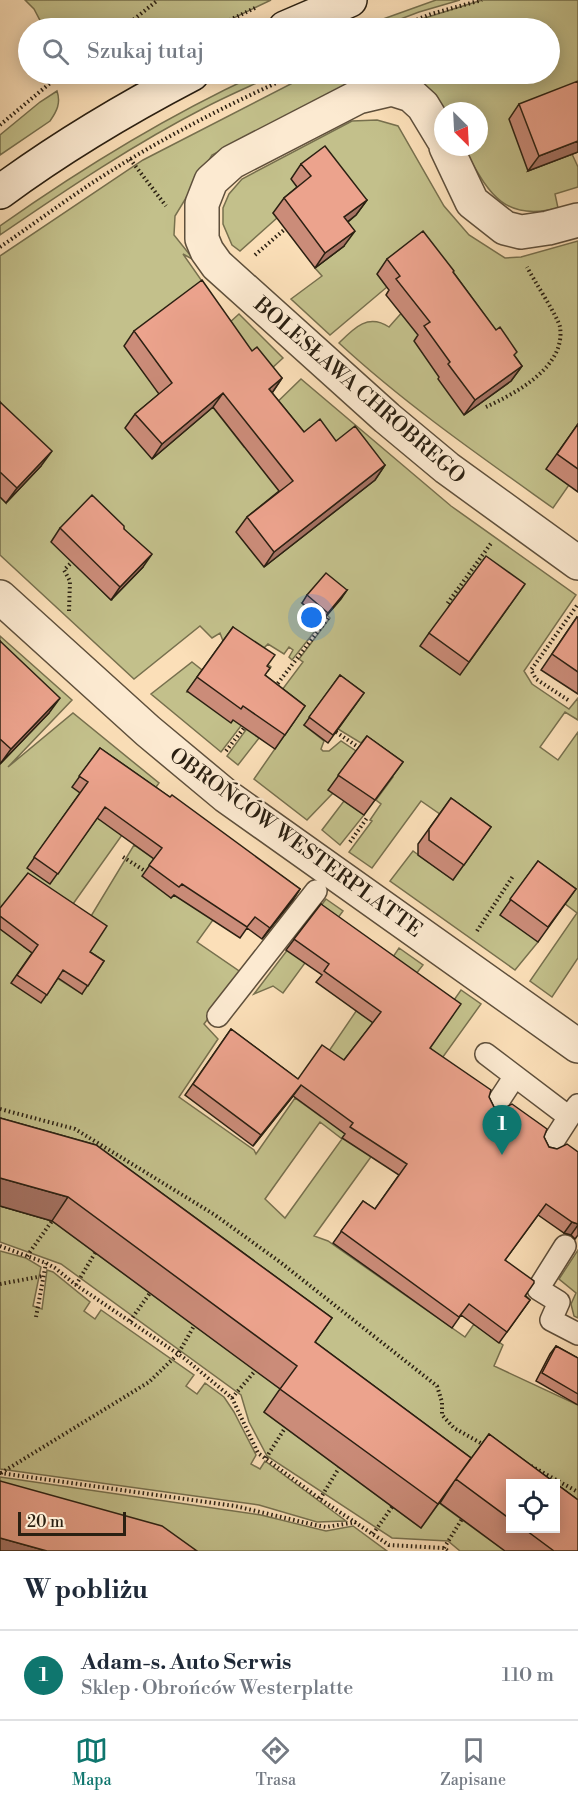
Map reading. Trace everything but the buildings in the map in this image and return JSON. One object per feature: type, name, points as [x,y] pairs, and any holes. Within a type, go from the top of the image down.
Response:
[{"type":"street","points":[[308,18],[350,0]]},
{"type":"street","points":[[0,192],[40,163],[122,111],[173,84]]},
{"type":"street","name":"BOLESŁAWA CHROBREGO","points":[[434,124],[423,106],[411,95],[392,89],[358,97],[232,162],[211,181],[202,204],[201,227],[207,251],[217,266],[387,418],[447,468],[578,563]]},
{"type":"street","points":[[451,156],[472,202],[505,228],[521,232],[578,220]]},
{"type":"street","name":"OBROŃCÓW WESTERPLATTE","points":[[0,597],[148,731],[226,796],[578,1046]]},
{"type":"lane","points":[[218,1016],[316,891]]},
{"type":"lane","points":[[486,1054],[515,1077],[573,1111],[549,1148]]},
{"type":"lane","points":[[494,1108],[515,1077]]},
{"type":"lane","points":[[565,1246],[538,1289],[559,1302],[551,1320],[578,1334]]},
{"type":"path","points":[[136,18],[158,0]]},
{"type":"path","points":[[421,18],[482,0]]},
{"type":"path","points":[[234,18],[261,5]]},
{"type":"path","points":[[0,125],[47,84]]},
{"type":"path","points":[[0,247],[130,159],[205,117],[275,84]]},
{"type":"path","points":[[130,159],[156,194]]},
{"type":"path","points":[[249,260],[285,229]]},
{"type":"path","points":[[486,407],[524,388],[551,362],[560,344],[560,325],[521,257]]},
{"type":"path","points":[[450,606],[447,604],[496,537]]},
{"type":"path","points":[[69,613],[70,581],[64,570],[72,562]]},
{"type":"path","points":[[568,700],[536,679],[531,670],[578,604]]},
{"type":"path","points":[[273,690],[329,616]]},
{"type":"path","points":[[224,754],[252,717]]},
{"type":"path","points":[[336,732],[364,751]]},
{"type":"path","points":[[345,848],[367,818]]},
{"type":"path","points":[[123,856],[145,871]]},
{"type":"path","points":[[471,940],[513,876]]},
{"type":"path","points":[[0,1109],[75,1129],[215,1215],[280,1262],[429,1379],[437,1386],[442,1401],[442,1415],[454,1428],[491,1448]]},
{"type":"path","points":[[27,1256],[52,1221]]},
{"type":"path","points":[[0,1246],[46,1263],[178,1354],[232,1398],[258,1453],[320,1499],[389,1545],[393,1551]]},
{"type":"path","points":[[76,1285],[95,1253]]},
{"type":"path","points":[[36,1317],[46,1263]]},
{"type":"path","points":[[0,1284],[43,1276]]},
{"type":"path","points":[[130,1321],[150,1293]]},
{"type":"path","points":[[0,1473],[149,1382],[178,1354],[194,1326]]},
{"type":"path","points":[[232,1398],[255,1371]]},
{"type":"path","points":[[266,1458],[285,1428]]},
{"type":"path","points":[[526,1463],[578,1492]]},
{"type":"path","points":[[320,1499],[339,1468]]},
{"type":"path","points":[[0,1473],[235,1506],[326,1527],[356,1522]]},
{"type":"path","points":[[373,1534],[392,1507]]},
{"type":"path","points":[[389,1545],[446,1550],[462,1519]]},
{"type":"shaded area","points":[[25,0],[271,0],[234,18],[39,18]]},
{"type":"shaded area","points":[[436,0],[460,0],[403,18],[386,18]]},
{"type":"shaded area","points":[[482,0],[578,0],[578,116],[572,154],[578,167],[578,187],[555,194],[558,208],[522,211],[498,199],[468,156],[488,156],[488,102],[434,102],[434,108],[349,84],[560,84],[560,18],[425,18]]},
{"type":"shaded area","points":[[237,84],[255,84],[153,136],[0,235],[0,226],[94,163]]},
{"type":"shaded area","points":[[291,84],[349,84],[212,155],[175,216],[174,235],[194,260],[183,254],[204,284],[218,333],[239,314],[283,358],[260,379],[204,396],[244,447],[266,413],[301,379],[451,506],[576,595],[524,671],[532,684],[569,709],[578,698],[578,720],[565,712],[540,747],[558,760],[578,732],[578,958],[552,997],[530,981],[577,913],[528,876],[538,942],[515,970],[390,881],[413,851],[453,880],[480,842],[421,801],[372,868],[349,852],[372,821],[370,820],[381,804],[376,800],[393,777],[366,737],[361,743],[338,729],[358,701],[304,725],[324,741],[321,749],[323,751],[329,751],[341,741],[356,751],[333,793],[307,820],[254,779],[295,720],[259,738],[238,765],[227,756],[274,691],[279,694],[303,662],[299,659],[330,618],[327,615],[341,598],[302,603],[323,621],[292,660],[289,657],[293,650],[289,647],[284,654],[268,644],[256,656],[271,667],[268,671],[223,641],[220,633],[212,638],[200,626],[134,679],[0,555],[0,497],[6,503],[0,428],[0,256],[143,160]],"holes":[[[126,552],[112,600],[95,584]]]},
{"type":"shaded area","points":[[57,91],[58,107],[50,121],[0,155],[0,135]]},
{"type":"shaded area","points":[[377,120],[398,126],[444,206],[469,235],[505,258],[521,257],[578,241],[578,424],[547,469],[569,485],[553,508],[416,408],[339,343],[350,332],[368,322],[374,321],[389,327],[405,309],[377,274],[387,287],[330,335],[291,299],[322,276],[315,268],[344,246],[301,191],[273,213],[277,218],[240,251],[232,245],[223,224],[223,208],[229,194],[242,179],[352,121]]},
{"type":"shaded area","points":[[0,636],[72,700],[8,767],[73,713],[159,783],[63,918],[40,924],[24,947],[33,953],[12,983],[57,978],[82,994],[84,960],[82,931],[134,845],[154,859],[171,898],[174,895],[181,899],[254,863],[197,942],[242,973],[204,1024],[218,1039],[179,1097],[254,1150],[256,1154],[295,1098],[320,1116],[310,1079],[399,948],[423,965],[412,979],[419,1064],[453,1015],[447,1010],[461,990],[481,1004],[314,1236],[328,1241],[465,1337],[474,1324],[503,1345],[494,1366],[578,1405],[578,1535],[560,1493],[560,1479],[506,1479],[506,1483],[455,1482],[298,1365],[315,1341],[0,1146]],"holes":[[[320,1122],[342,1139],[285,1218],[265,1199]]]},
{"type":"shaded area","points":[[192,662],[202,670],[187,692],[260,682],[270,688],[221,752],[151,694]]},
{"type":"shaded area","points":[[344,801],[364,815],[340,845],[322,830]]},
{"type":"shaded area","points":[[326,899],[343,911],[283,993],[273,986],[254,994]]},
{"type":"shaded area","points":[[0,1206],[52,1221],[281,1389],[264,1412],[421,1528],[439,1503],[505,1551],[460,1551],[448,1541],[392,1538],[267,1456],[249,1422],[241,1395],[61,1264],[0,1242]]},
{"type":"shaded area","points":[[578,1250],[578,1318],[574,1316],[571,1304],[576,1293],[559,1279]]},
{"type":"shaded area","points":[[0,1251],[26,1258],[41,1267],[33,1306],[42,1309],[47,1270],[53,1272],[90,1302],[84,1311],[95,1319],[101,1310],[194,1375],[186,1386],[197,1394],[205,1383],[224,1397],[256,1455],[251,1464],[260,1469],[265,1461],[346,1521],[317,1522],[259,1505],[0,1469]]},
{"type":"shaded area","points":[[0,1477],[261,1515],[326,1531],[353,1526],[387,1551],[148,1551],[0,1509]]},
{"type":"place","name":"Adam-s. Auto Serwis","points":[[502,1155]]}]
